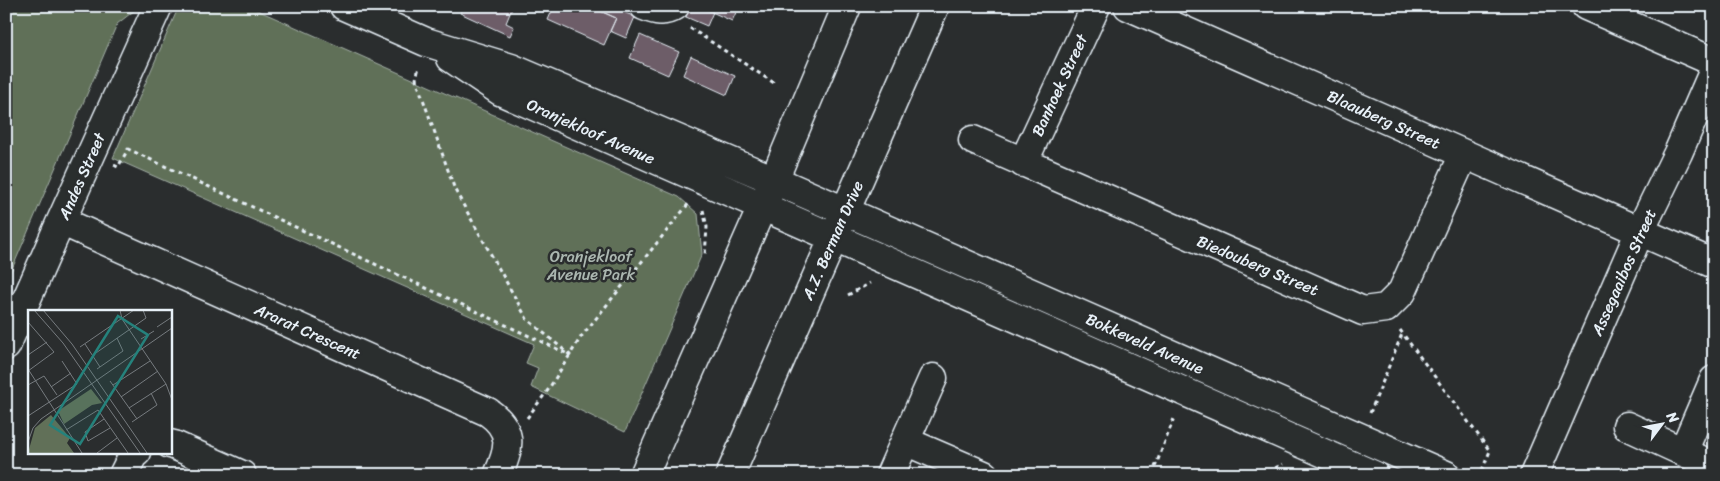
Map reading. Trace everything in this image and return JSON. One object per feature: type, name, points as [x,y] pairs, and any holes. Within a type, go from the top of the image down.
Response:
[{"type":"street","name":"Andes Street","points":[[6,346],[158,6]]},
{"type":"street","name":"Oranjekloof Avenue","points":[[344,6],[426,42],[511,68],[844,211]]},
{"type":"street","points":[[644,475],[774,180],[848,6]]},
{"type":"street","name":"A.Z. Berman Drive","points":[[730,475],[935,6]]},
{"type":"street","name":"Banhoek Street","points":[[1023,163],[1096,6]]},
{"type":"street","name":"Blaauberg Street","points":[[1128,6],[1714,264]]},
{"type":"street","points":[[1586,6],[1714,62]]},
{"type":"street","name":"Oranjekloof Avenue","points":[[426,42],[500,91],[832,238]]},
{"type":"street","name":"Assegaaibos Street","points":[[1534,475],[1640,231],[1678,153],[1714,70]]},
{"type":"street","name":"Biedouberg Street","points":[[973,140],[1363,311],[1386,308]]},
{"type":"street","points":[[1386,308],[1402,292],[1464,154]]},
{"type":"street","name":"Bokkeveld Avenue","points":[[844,211],[1446,475]]},
{"type":"street","name":"Ararat Crescent","points":[[61,221],[488,412],[499,419],[506,431],[508,442]]},
{"type":"street","name":"Bokkeveld Avenue","points":[[832,238],[1374,475]]},
{"type":"street","points":[[890,475],[932,378]]},
{"type":"street","points":[[1683,452],[1714,380]]},
{"type":"street","points":[[1627,426],[1714,466]]},
{"type":"street","points":[[905,441],[984,475]]},
{"type":"street","points":[[498,475],[506,457],[508,442]]},
{"type":"street","points":[[171,444],[242,475]]},
{"type":"street","points":[[124,475],[134,454]]},
{"type":"path","points":[[663,7],[683,23],[777,85]]},
{"type":"path","points":[[426,42],[416,79],[455,190],[527,319],[570,355]]},
{"type":"path","points":[[90,155],[118,167],[128,149],[570,355]]},
{"type":"path","points":[[508,442],[548,390],[581,337],[691,201],[703,208],[708,227],[705,256]]},
{"type":"path","points":[[848,295],[873,282]]},
{"type":"path","points":[[1386,308],[1402,334],[1490,451],[1480,475]]},
{"type":"path","points":[[1360,437],[1402,334]]},
{"type":"path","points":[[1152,475],[1184,392]]},
{"type":"green space","points":[[6,6],[138,6],[117,24],[6,283]]},
{"type":"green space","name":"Oranjekloof Avenue Park","points":[[179,6],[248,6],[679,197],[698,214],[702,254],[625,432],[531,387],[538,368],[526,363],[534,344],[113,158]]},
{"type":"building","points":[[463,6],[513,6],[506,23],[514,27],[510,36],[460,13]]},
{"type":"building","points":[[554,6],[589,6],[616,18],[604,45],[548,20]]},
{"type":"building","points":[[589,6],[610,6],[635,17],[626,38],[610,31],[616,18]]},
{"type":"building","points":[[690,6],[706,6],[705,9],[713,12],[707,26],[686,17]]},
{"type":"building","points":[[706,6],[739,6],[732,21],[705,9]]},
{"type":"building","points":[[640,35],[679,52],[668,75],[630,58]]},
{"type":"building","points":[[691,56],[735,76],[727,95],[683,75]]}]
